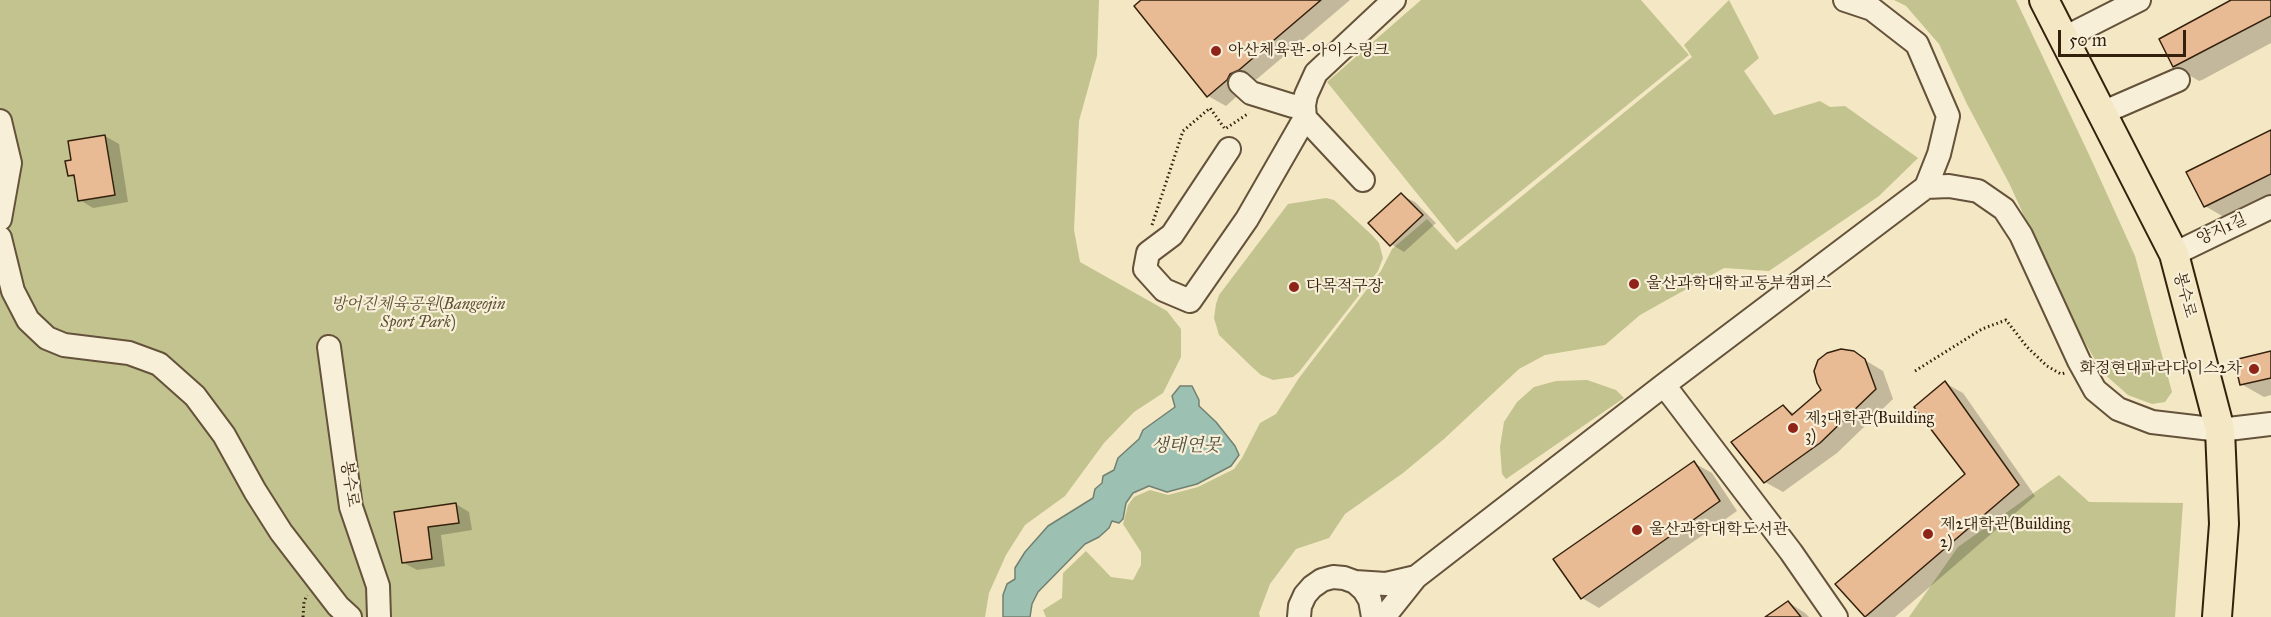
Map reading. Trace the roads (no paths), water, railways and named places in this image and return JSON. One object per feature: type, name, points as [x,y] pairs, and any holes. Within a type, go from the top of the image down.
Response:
[{"type":"main road","name":"봉수로","points":[[2044,0],[2174,254],[2220,430],[2224,524],[2217,617]]},
{"type":"street","points":[[1229,149],[1172,235],[1148,253],[1145,268],[1164,290],[1190,302],[1247,219],[1305,112],[1306,95],[1316,73],[1394,0]]},
{"type":"street","points":[[1384,617],[1416,577],[1664,385],[1926,187],[1939,154],[1948,116],[1917,44],[1872,9],[1845,0]]},
{"type":"street","points":[[2064,38],[2139,0]]},
{"type":"street","points":[[2102,113],[2178,80]]},
{"type":"street","points":[[1240,83],[1251,93],[1305,112],[1363,180]]},
{"type":"street","points":[[0,121],[10,163],[0,219]]},
{"type":"street","points":[[1926,187],[1949,186],[1978,191],[2004,209],[2021,235],[2095,390],[2118,409],[2152,423],[2220,430],[2271,423]]},
{"type":"street","name":"양지1길","points":[[2174,254],[2271,207]]},
{"type":"street","points":[[0,238],[12,291],[28,320],[47,338],[64,345],[129,353],[159,364],[195,396],[224,435],[281,532],[338,606],[350,617]]},
{"type":"street","name":"봉수로","points":[[329,347],[351,507],[378,586],[378,617]]},
{"type":"street","points":[[1664,385],[1791,552],[1836,617]]},
{"type":"street","points":[[1299,617],[1300,606],[1305,595],[1322,580],[1344,578],[1355,582],[1386,584],[1416,577]]},
{"type":"street","points":[[1355,582],[1370,600],[1373,617]]},
{"type":"water","name":"생태연못","points":[[1180,386],[1192,386],[1199,400],[1199,406],[1216,422],[1235,446],[1239,455],[1231,466],[1197,484],[1167,492],[1149,486],[1133,493],[1126,503],[1123,519],[1119,523],[1112,521],[1109,528],[1099,537],[1085,544],[1038,592],[1032,604],[1030,617],[1003,617],[1003,595],[1007,584],[1015,579],[1015,568],[1025,552],[1048,526],[1093,498],[1095,489],[1102,483],[1103,476],[1114,470],[1118,458],[1139,439],[1143,430],[1175,407],[1172,396]]},
{"type":"place","name":"아산체육관-아이스링크","points":[[1216,51]]},
{"type":"place","name":"울산과학대학교동부캠퍼스","points":[[1634,284]]},
{"type":"place","name":"다목적구장","points":[[1294,287]]},
{"type":"place","name":"화정현대파라다이스2차","points":[[2254,369]]},
{"type":"place","name":"제3대학관(Building 3)","points":[[1793,428]]},
{"type":"place","name":"울산과학대학도서관","points":[[1637,530]]},
{"type":"place","name":"제2대학관(Building 2)","points":[[1928,534]]},
{"type":"park label","name":"방어진체육공원(Bangeojin Sport Park)","points":[[418,314]]}]
